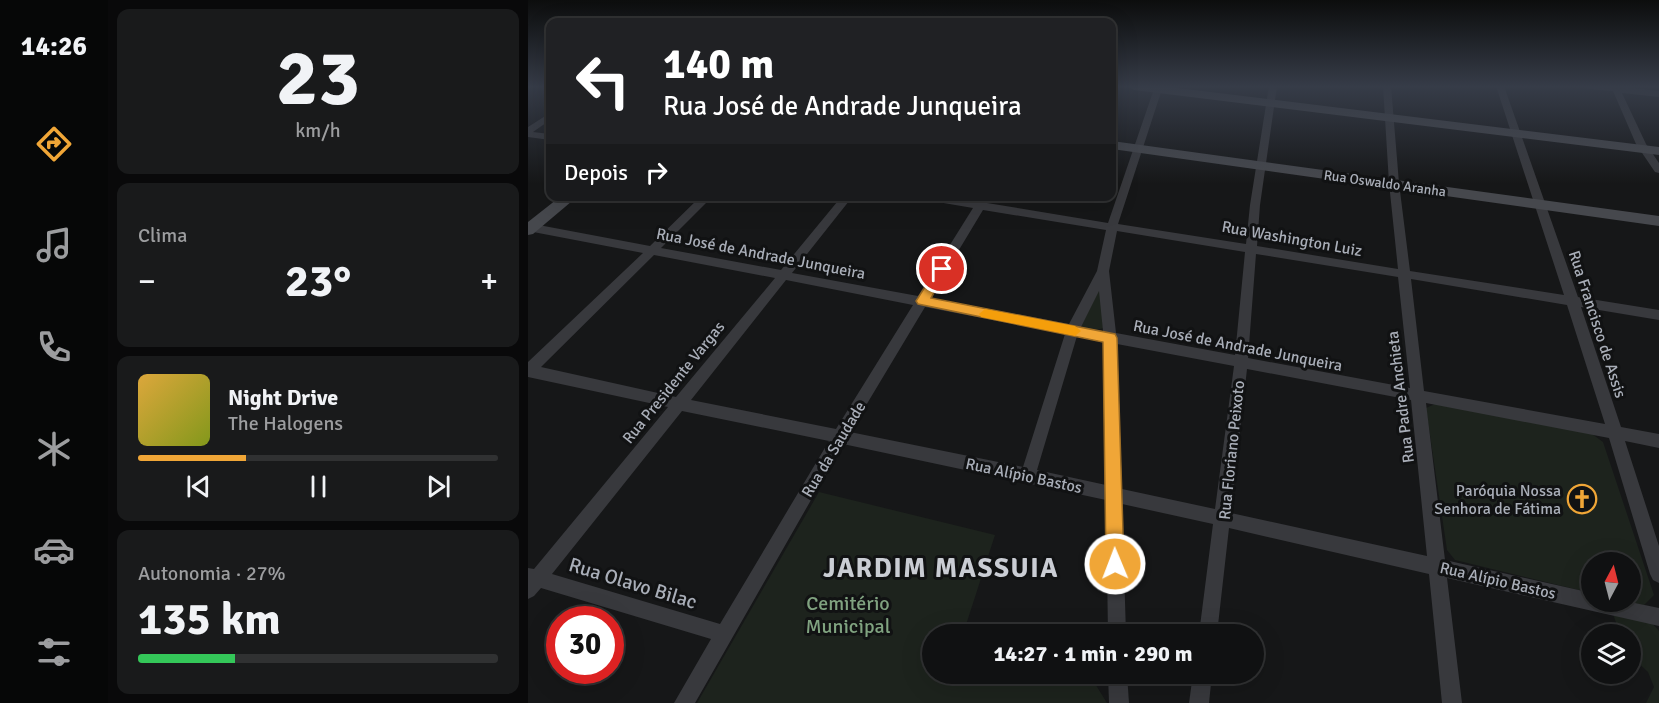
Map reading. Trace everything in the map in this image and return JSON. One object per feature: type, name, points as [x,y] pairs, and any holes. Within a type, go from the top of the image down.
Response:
[{"type":"street","points":[[528,132],[546,119]]},
{"type":"street","points":[[1028,475],[1072,331],[1103,271],[1112,226],[1148,119]]},
{"type":"street","name":"Rua Floriano Peixoto","points":[[1209,624],[1224,519],[1251,248],[1269,119]]},
{"type":"street","name":"Rua Padre Anchieta","points":[[1387,119],[1452,703]]},
{"type":"street","points":[[1401,119],[1653,150]]},
{"type":"street","name":"Rua Francisco de Assis","points":[[1510,119],[1617,433],[1659,574]]},
{"type":"street","points":[[1630,119],[1641,144],[1653,150],[1659,170]]},
{"type":"street","points":[[528,132],[546,136]]},
{"type":"street","name":"Rua Oswaldo Aranha","points":[[1116,145],[1659,221]]},
{"type":"street","points":[[529,228],[564,201]]},
{"type":"street","points":[[528,370],[656,250],[703,201]]},
{"type":"street","name":"Rua Presidente Vargas","points":[[531,581],[844,201]]},
{"type":"street","name":"Rua Washington Luiz","points":[[983,201],[1112,226],[1659,315]]},
{"type":"street","name":"Rua da Saudade","points":[[684,703],[840,437],[983,201]]},
{"type":"street","name":"Rua José de Andrade Junqueira","points":[[529,228],[656,250],[1659,441]]},
{"type":"street","points":[[1103,271],[1110,338],[1117,624]]},
{"type":"street","name":"Rua Alípio Bastos","points":[[528,370],[679,404],[1028,475],[1659,617]]},
{"type":"street","name":"Rua Olavo Bilac","points":[[531,581],[724,634]]},
{"type":"street","points":[[1118,684],[1119,703]]},
{"type":"street","points":[[1199,703],[1202,684]]},
{"type":"green space","points":[[1100,286],[1103,328],[1094,330],[1085,328],[1080,325]]},
{"type":"green space","points":[[1435,404],[1592,434],[1603,442],[1640,552],[1581,552],[1581,591],[1455,560],[1447,550],[1426,408]]},
{"type":"green space","name":"Cemitério Municipal","points":[[819,492],[995,535],[966,624],[922,624],[922,684],[1095,684],[1107,703],[697,703]]},
{"type":"green space","points":[[1641,556],[1654,595],[1644,605],[1641,604]]},
{"type":"green space","points":[[1613,614],[1651,622],[1659,631],[1659,703],[1646,703],[1654,687],[1648,672],[1641,665],[1641,624],[1616,624]]},
{"type":"slow traffic","points":[[985,314],[1075,331]]},
{"type":"place","name":"Paróquia Nossa Senhora de Fátima","points":[[1582,499]]},
{"type":"district","name":"JARDIM MASSUIA","points":[[941,568]]},
{"type":"route","points":[[942,269],[922,301],[1110,338],[1115,564]]}]
